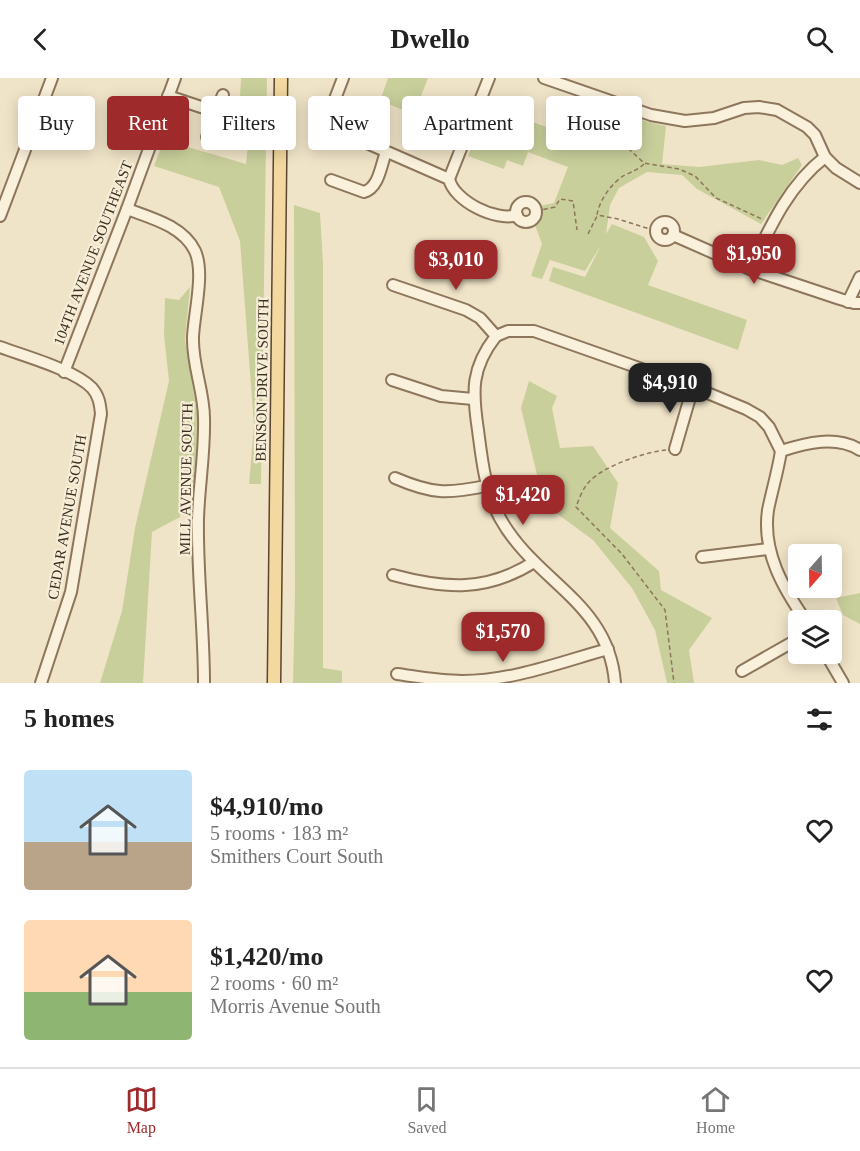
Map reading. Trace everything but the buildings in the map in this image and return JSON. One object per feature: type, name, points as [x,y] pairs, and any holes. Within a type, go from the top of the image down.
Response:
[{"type":"main road","name":"BENSON DRIVE SOUTH","points":[[274,683],[280,78]]},
{"type":"street","points":[[0,216],[52,78]]},
{"type":"street","name":"104TH AVENUE SOUTHEAST","points":[[168,96],[175,78]]},
{"type":"street","points":[[343,78],[330,112],[332,124],[340,132],[449,179]]},
{"type":"street","points":[[489,78],[449,179],[451,187],[464,202],[504,216],[517,215],[517,208],[524,202],[531,203],[536,211]]},
{"type":"street","points":[[544,78],[594,96]]},
{"type":"street","points":[[642,113],[685,121],[714,118],[744,108],[759,107],[777,110],[807,127],[815,135],[825,157],[836,168],[860,183]]},
{"type":"street","name":"104TH AVENUE SOUTHEAST","points":[[64,372],[148,150]]},
{"type":"street","points":[[331,180],[364,192],[368,191],[374,187],[386,152]]},
{"type":"street","points":[[750,269],[780,208],[800,179],[825,157]]},
{"type":"street","name":"MILL AVENUE SOUTH","points":[[127,209],[165,224],[179,233],[195,250],[198,259],[199,272],[193,338],[202,389],[204,418],[198,518],[204,683]]},
{"type":"street","points":[[656,231],[657,236],[663,240],[673,235],[750,269],[848,302],[860,303]]},
{"type":"street","points":[[848,302],[860,277]]},
{"type":"street","points":[[393,285],[466,310],[480,318],[496,336]]},
{"type":"street","points":[[615,683],[614,668],[600,629],[583,608],[534,562],[500,519],[486,486],[473,399],[475,375],[480,361],[496,336],[508,331],[534,332],[693,387],[760,417],[769,427],[781,451],[768,510],[768,549],[778,574],[799,610]]},
{"type":"street","name":"CEDAR AVENUE SOUTH","points":[[0,347],[84,381],[100,404],[101,414],[71,592],[41,683]]},
{"type":"street","points":[[392,380],[441,396],[473,399]]},
{"type":"street","points":[[675,449],[693,387]]},
{"type":"street","points":[[781,451],[802,444],[839,442],[852,445],[860,450]]},
{"type":"street","points":[[395,478],[418,488],[439,492],[455,492],[486,486]]},
{"type":"street","points":[[702,557],[768,549]]},
{"type":"street","points":[[393,575],[450,586],[473,584],[515,574],[534,562]]},
{"type":"street","points":[[742,672],[788,645]]},
{"type":"street","points":[[397,674],[442,680],[490,679],[512,676],[608,649]]},
{"type":"street","points":[[832,664],[843,683]]},
{"type":"path","points":[[630,150],[645,163],[679,169],[695,176],[716,198],[772,224]]},
{"type":"path","points":[[588,234],[597,215],[598,205],[606,194],[622,177],[645,163]]},
{"type":"path","points":[[536,211],[555,207],[561,199],[573,201],[577,230]]},
{"type":"path","points":[[597,215],[656,231]]},
{"type":"path","points":[[674,683],[665,610],[622,554],[576,507],[589,482],[615,464],[653,451],[675,449]]},
{"type":"green space","points":[[241,78],[267,78],[267,96],[240,96]]},
{"type":"green space","points":[[388,78],[428,78],[421,96],[402,96],[402,109],[390,105],[390,96],[382,96]]},
{"type":"green space","points":[[642,120],[666,126],[662,164],[699,167],[759,160],[782,165],[798,158],[802,165],[761,224],[697,189],[682,175],[647,172],[619,188],[610,205],[606,234],[612,224],[644,237],[658,261],[648,285],[747,320],[738,350],[549,281],[553,267],[585,277],[601,245],[585,271],[550,260],[542,279],[531,276],[542,244],[535,225],[541,215],[540,206],[554,203],[568,167],[528,152],[523,166],[507,160],[504,169],[468,156],[470,150],[534,150],[534,123],[546,127],[546,150],[642,150]]},
{"type":"green space","points":[[189,147],[246,164],[247,150],[266,150],[261,484],[249,484],[254,425],[240,241],[219,187],[154,166],[160,150],[189,150]]},
{"type":"green space","points":[[294,205],[320,213],[323,264],[323,668],[342,671],[342,683],[293,683],[295,592]]},
{"type":"green space","points":[[190,287],[185,340],[198,418],[195,482],[182,490],[180,517],[152,532],[143,683],[100,683],[122,611],[135,528],[169,381],[164,335],[165,298],[179,300]]},
{"type":"green space","points":[[529,381],[557,396],[552,408],[560,448],[593,446],[618,483],[610,528],[659,571],[661,590],[712,618],[689,650],[694,683],[667,683],[655,630],[632,588],[593,540],[548,507],[537,475],[521,408]]},
{"type":"green space","points":[[860,593],[860,624],[843,615],[836,598]]}]
